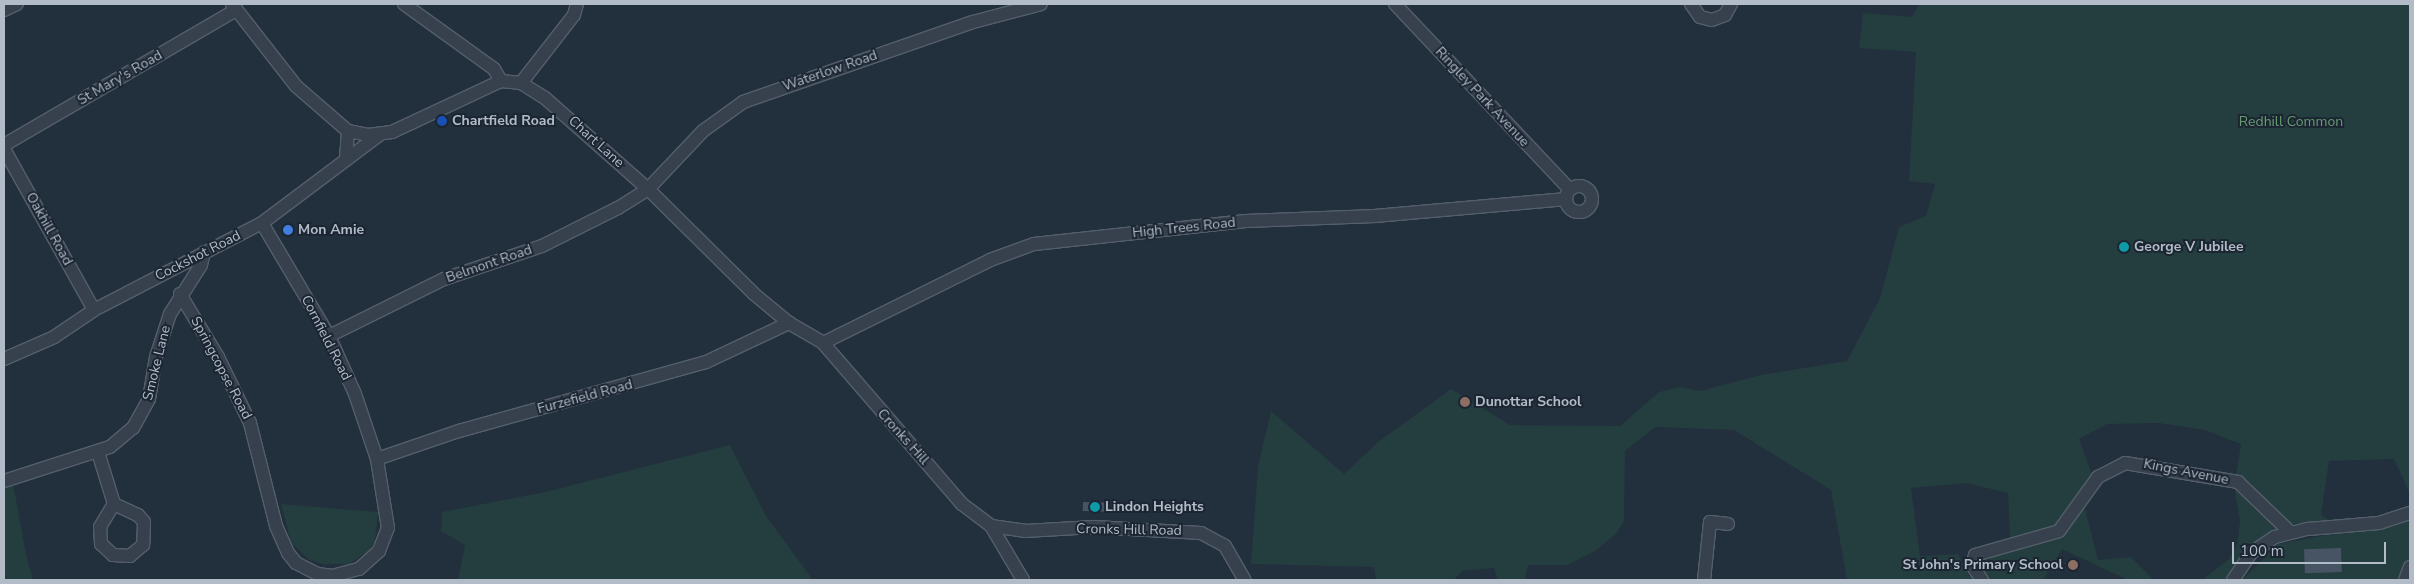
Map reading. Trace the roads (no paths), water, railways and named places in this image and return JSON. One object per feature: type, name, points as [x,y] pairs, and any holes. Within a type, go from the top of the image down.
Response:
[{"type":"street","points":[[4,10],[17,4]]},
{"type":"street","points":[[404,4],[494,69],[501,81]]},
{"type":"street","points":[[234,7],[296,86],[348,131],[380,135],[501,81],[521,83],[574,15],[577,4]]},
{"type":"street","name":"Waterlow Road","points":[[648,189],[703,131],[743,102],[964,26],[1041,4]]},
{"type":"street","name":"Ringley Park Avenue","points":[[1395,4],[1568,194]]},
{"type":"street","points":[[1691,4],[1700,17],[1712,20],[1725,15],[1731,4]]},
{"type":"street","name":"St Mary's Road","points":[[4,145],[234,7]]},
{"type":"street","name":"Chart Lane","points":[[521,83],[572,120],[648,189],[740,281],[789,323],[823,343]]},
{"type":"street","points":[[346,159],[348,131]]},
{"type":"street","name":"Cockshot Road","points":[[4,359],[54,337],[94,310],[262,223],[380,135]]},
{"type":"street","name":"Oakhill Road","points":[[4,149],[94,310]]},
{"type":"street","name":"Belmont Road","points":[[329,336],[444,279],[560,237],[648,189]]},
{"type":"street","name":"High Trees Road","points":[[823,343],[990,260],[1034,244],[1246,221],[1375,216],[1568,194]]},
{"type":"street","name":"Cornfield Road","points":[[262,223],[329,336],[355,394],[376,459]]},
{"type":"street","name":"Smoke Lane","points":[[4,481],[98,452],[124,438],[143,412],[149,399],[159,346],[180,294],[201,265],[204,252]]},
{"type":"street","name":"Springcopse Road","points":[[180,294],[240,399],[258,445],[281,542],[296,563],[318,574],[332,576],[360,569],[379,551],[388,528],[376,459]]},
{"type":"street","name":"Furzefield Road","points":[[376,459],[459,431],[706,362],[789,323]]},
{"type":"street","name":"Cronks Hill","points":[[823,343],[962,504],[990,526]]},
{"type":"street","points":[[98,452],[114,504]]},
{"type":"street","name":"Kings Avenue","points":[[1982,580],[1972,565],[1975,555],[2059,531],[2098,477],[2125,463],[2238,482],[2290,532]]},
{"type":"street","points":[[2233,580],[2251,553],[2290,532],[2379,523],[2410,513]]},
{"type":"street","points":[[1704,580],[1706,521],[1728,524]]},
{"type":"street","points":[[990,526],[1024,580]]},
{"type":"street","name":"Cronks Hill Road","points":[[990,526],[1025,531],[1094,527],[1201,533],[1225,546],[1245,580]]},
{"type":"street","points":[[2405,580],[2410,567]]},
{"type":"place","name":"Chartfield Road","points":[[442,121]]},
{"type":"place","name":"Mon Amie","points":[[288,230]]},
{"type":"place","name":"George V Jubilee","points":[[2124,247]]},
{"type":"place","name":"Dunottar School","points":[[1465,402]]},
{"type":"place","name":"Lindon Heights","points":[[1095,507]]},
{"type":"place","name":"St John's Primary School","points":[[2073,565]]},
{"type":"park label","name":"Redhill Common","points":[[2291,122]]}]
